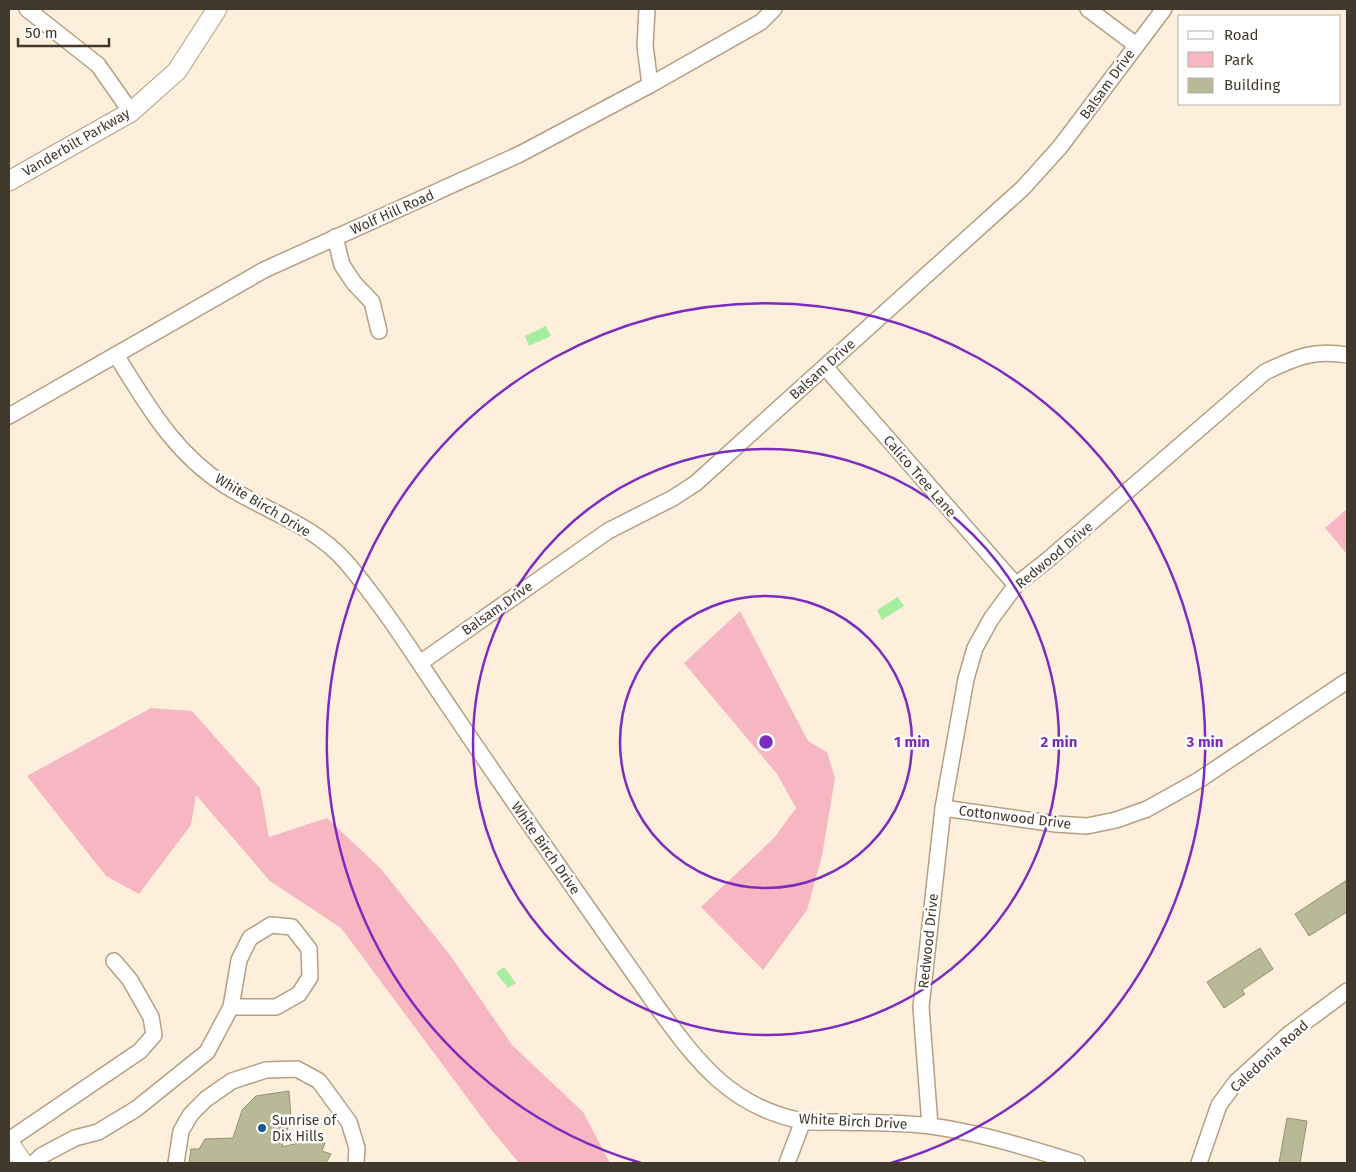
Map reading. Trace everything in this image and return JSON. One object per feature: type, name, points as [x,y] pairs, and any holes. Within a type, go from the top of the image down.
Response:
[{"type":"main road","name":"Vanderbilt Parkway","points":[[9,181],[131,112],[177,71],[217,9]]},
{"type":"main road","points":[[9,1141],[24,1163]]},
{"type":"street","points":[[27,9],[98,65],[131,112]]},
{"type":"street","points":[[647,9],[645,46],[650,85]]},
{"type":"street","name":"Wolf Hill Road","points":[[9,416],[264,270],[520,154],[650,85],[761,22],[774,9]]},
{"type":"street","points":[[1088,9],[1136,45]]},
{"type":"street","name":"Balsam Drive","points":[[420,663],[608,531],[673,498],[696,483],[1023,188],[1060,147],[1164,9]]},
{"type":"street","points":[[335,237],[342,264],[354,283],[372,302],[379,331]]},
{"type":"street","name":"Redwood Drive","points":[[930,1126],[921,1007],[943,808],[966,679],[975,648],[991,619],[1016,585],[1065,546],[1266,372],[1301,356],[1332,352],[1347,355]]},
{"type":"street","name":"White Birch Drive","points":[[116,355],[159,423],[188,456],[226,486],[309,531],[345,561],[420,663],[482,756],[686,1047],[716,1079],[740,1097],[770,1111],[803,1121],[930,1126],[998,1138],[1077,1163]]},
{"type":"street","name":"Calico Tree Lane","points":[[825,367],[1016,585]]},
{"type":"street","name":"Cottonwood Drive","points":[[943,808],[1056,824],[1087,826],[1116,820],[1148,809],[1199,780],[1347,681]]},
{"type":"street","points":[[34,1163],[41,1156],[74,1138],[98,1132],[136,1109],[207,1052],[231,1007],[239,960],[250,938],[270,925],[292,927],[309,949],[310,977],[299,994],[276,1007],[231,1007]]},
{"type":"street","points":[[9,1141],[140,1051],[154,1035],[151,1017],[130,980],[114,961]]},
{"type":"street","name":"Caledonia Road","points":[[1200,1163],[1219,1105],[1236,1082],[1289,1034],[1347,991]]},
{"type":"street","points":[[176,1163],[181,1131],[190,1114],[206,1099],[232,1081],[266,1070],[297,1068],[319,1081],[349,1122],[357,1148],[356,1163]]},
{"type":"street","points":[[788,1163],[803,1121]]},
{"type":"green space","points":[[1347,509],[1347,554],[1325,528]]},
{"type":"green space","points":[[740,611],[808,741],[827,752],[835,778],[822,856],[807,910],[763,970],[701,907],[774,838],[796,808],[777,774],[684,663]]},
{"type":"green space","points":[[151,708],[192,711],[260,788],[269,837],[327,818],[381,869],[450,955],[512,1045],[583,1112],[610,1163],[519,1163],[489,1127],[341,928],[270,881],[196,795],[191,825],[139,894],[106,876],[27,776]]},
{"type":"shaded area","points":[[546,326],[551,336],[529,346],[525,336]]},
{"type":"shaded area","points":[[898,597],[904,606],[882,620],[877,610]]},
{"type":"shaded area","points":[[504,967],[516,983],[508,988],[496,973]]},
{"type":"building","points":[[1347,880],[1347,912],[1309,936],[1295,914]]},
{"type":"building","points":[[1260,948],[1273,969],[1242,990],[1245,994],[1224,1008],[1207,982]]},
{"type":"building","name":"Sunrise of Dix Hills","points":[[289,1091],[291,1118],[282,1147],[307,1141],[325,1143],[322,1151],[331,1154],[326,1163],[189,1163],[191,1149],[199,1149],[205,1139],[233,1138],[242,1110],[256,1096]]},
{"type":"building","points":[[1287,1118],[1307,1121],[1300,1163],[1279,1163]]},
{"type":"place","name":"Sunrise of Dix Hills","points":[[262,1128]]}]
